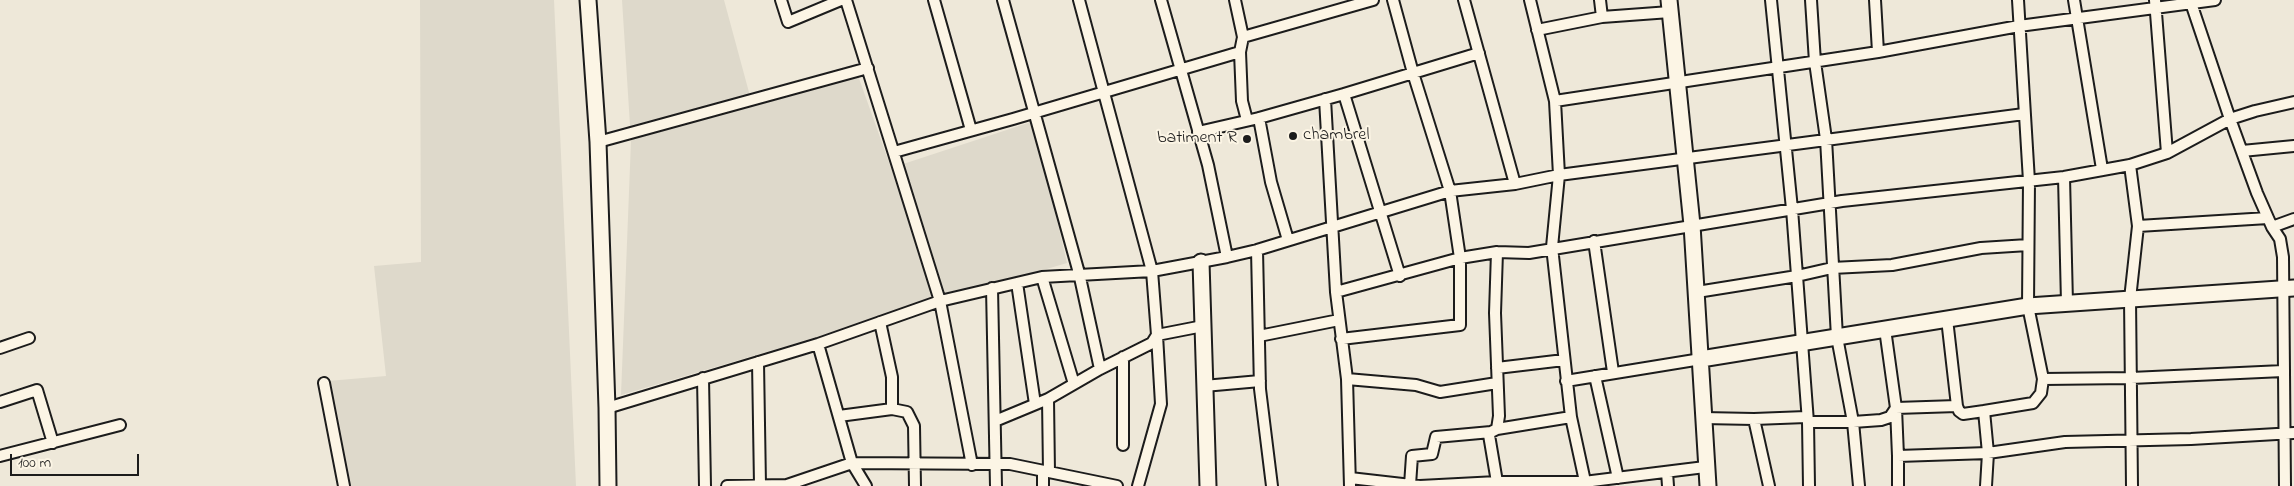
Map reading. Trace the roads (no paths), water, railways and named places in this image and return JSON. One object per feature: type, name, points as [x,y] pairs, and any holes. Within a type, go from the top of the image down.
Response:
[{"type":"street","points":[[588,0],[598,142],[608,486]]},
{"type":"street","points":[[781,0],[788,22],[841,0]]},
{"type":"street","points":[[846,0],[940,301],[972,465]]},
{"type":"street","points":[[934,0],[971,130]]},
{"type":"street","points":[[1003,0],[1078,273],[1100,369]]},
{"type":"street","points":[[1079,0],[1152,271],[1161,404],[1138,486]]},
{"type":"street","points":[[1161,0],[1179,70],[1208,165],[1227,257]]},
{"type":"street","points":[[1235,0],[1243,37],[1240,52],[1242,101],[1247,120]]},
{"type":"street","points":[[1243,37],[1373,0]]},
{"type":"street","points":[[1341,338],[1460,325],[1460,258],[1450,191],[1392,0]]},
{"type":"street","points":[[1464,0],[1515,184]]},
{"type":"street","points":[[1530,0],[1555,100],[1559,175],[1552,248],[1571,417],[1585,484]]},
{"type":"street","points":[[1600,0],[1602,17]]},
{"type":"street","points":[[1771,0],[1792,209],[1807,419],[1809,486]]},
{"type":"street","points":[[1811,0],[1816,62],[1826,139],[1837,337],[1853,422],[1859,486]]},
{"type":"street","points":[[1875,0],[1878,52]]},
{"type":"street","points":[[1947,319],[1959,411],[1963,414],[1984,412],[2033,403],[2040,393],[2043,379],[2028,306],[2029,181],[2018,0]]},
{"type":"street","points":[[2074,0],[2102,169]]},
{"type":"street","points":[[1555,100],[1816,62],[2155,4],[2214,0]]},
{"type":"street","points":[[2191,1],[2230,120],[2270,222],[2280,240],[2289,288],[2283,372],[2289,434],[2285,486]]},
{"type":"street","points":[[2155,4],[2167,153]]},
{"type":"street","points":[[1537,30],[1670,6],[1676,83],[1692,225],[1708,486]]},
{"type":"street","points":[[894,152],[1240,52]]},
{"type":"street","points":[[1198,132],[1259,118],[1479,53]]},
{"type":"street","points":[[598,142],[868,68]]},
{"type":"street","points":[[1344,94],[1382,212],[1400,276]]},
{"type":"street","points":[[1325,99],[1336,292],[1347,379],[1350,482],[1410,485],[1496,482],[1585,484],[1618,478],[1706,468]]},
{"type":"street","points":[[1336,292],[1460,258],[1497,252],[1529,253],[1830,203],[2064,177],[2130,164],[2167,153],[2230,120],[2255,111],[2294,102]]},
{"type":"street","points":[[607,408],[818,344],[940,301],[1042,276],[1152,271],[1227,257],[1258,250],[1450,191],[1515,184],[1559,175],[2024,114]]},
{"type":"street","points":[[1259,118],[1271,182],[1288,240]]},
{"type":"street","points":[[2242,151],[2294,146]]},
{"type":"street","points":[[2130,164],[2138,226],[2130,299],[2132,486]]},
{"type":"street","points":[[2064,177],[2067,304]]},
{"type":"street","points":[[2138,226],[2270,222],[2294,219]]},
{"type":"street","points":[[1594,241],[1613,372]]},
{"type":"street","points":[[1696,292],[1797,276],[1832,268],[1892,265],[1980,248],[2028,245]]},
{"type":"street","points":[[1258,250],[1260,381],[1272,486]]},
{"type":"street","points":[[1496,482],[1489,435],[1494,430],[1498,383],[1495,313],[1497,252]]},
{"type":"street","points":[[1201,262],[1208,486]]},
{"type":"street","points":[[1042,276],[1074,384]]},
{"type":"street","points":[[1017,283],[1035,404]]},
{"type":"street","points":[[992,288],[996,486]]},
{"type":"street","points":[[1566,381],[2028,306],[2289,288]]},
{"type":"street","points":[[1259,336],[1339,320]]},
{"type":"street","points":[[880,322],[892,377],[892,409]]},
{"type":"street","points":[[995,421],[1048,399],[1100,369],[1152,343],[1157,335],[1203,326]]},
{"type":"street","points":[[1885,329],[1896,408],[1898,486]]},
{"type":"street","points":[[0,348],[29,338]]},
{"type":"street","points":[[818,344],[852,463],[866,486]]},
{"type":"street","points":[[1123,358],[1124,445]]},
{"type":"street","points":[[1497,368],[1564,360]]},
{"type":"street","points":[[758,362],[760,485]]},
{"type":"street","points":[[2043,379],[2131,378],[2283,372]]},
{"type":"street","points":[[1595,376],[1618,478]]},
{"type":"street","points":[[703,378],[705,486]]},
{"type":"street","points":[[1347,379],[1416,385],[1440,392],[1498,383]]},
{"type":"street","points":[[1204,386],[1260,381]]},
{"type":"street","points":[[324,383],[344,486]]},
{"type":"street","points":[[0,402],[37,390],[53,442]]},
{"type":"street","points":[[1042,486],[1046,471],[1048,399]]},
{"type":"street","points":[[1896,408],[1958,406]]},
{"type":"street","points":[[1703,418],[1807,419],[1853,422],[1881,420],[1890,417],[1896,408]]},
{"type":"street","points":[[838,416],[892,409],[906,412],[914,426],[915,486]]},
{"type":"street","points":[[1984,412],[1988,453],[1986,486]]},
{"type":"street","points":[[1410,485],[1412,456],[1432,454],[1436,437],[1494,430],[1571,417]]},
{"type":"street","points":[[1754,419],[1769,486]]},
{"type":"street","points":[[0,456],[120,425]]},
{"type":"street","points":[[1898,456],[1988,453],[2065,442],[2289,434]]},
{"type":"street","points":[[727,486],[787,485],[817,481],[852,463],[1010,464],[1117,486]]},
{"type":"street","points":[[1666,472],[1668,486]]},
{"type":"place","name":"chambrel","points":[[1293,136]]},
{"type":"place","name":"batiment R","points":[[1247,139]]}]
